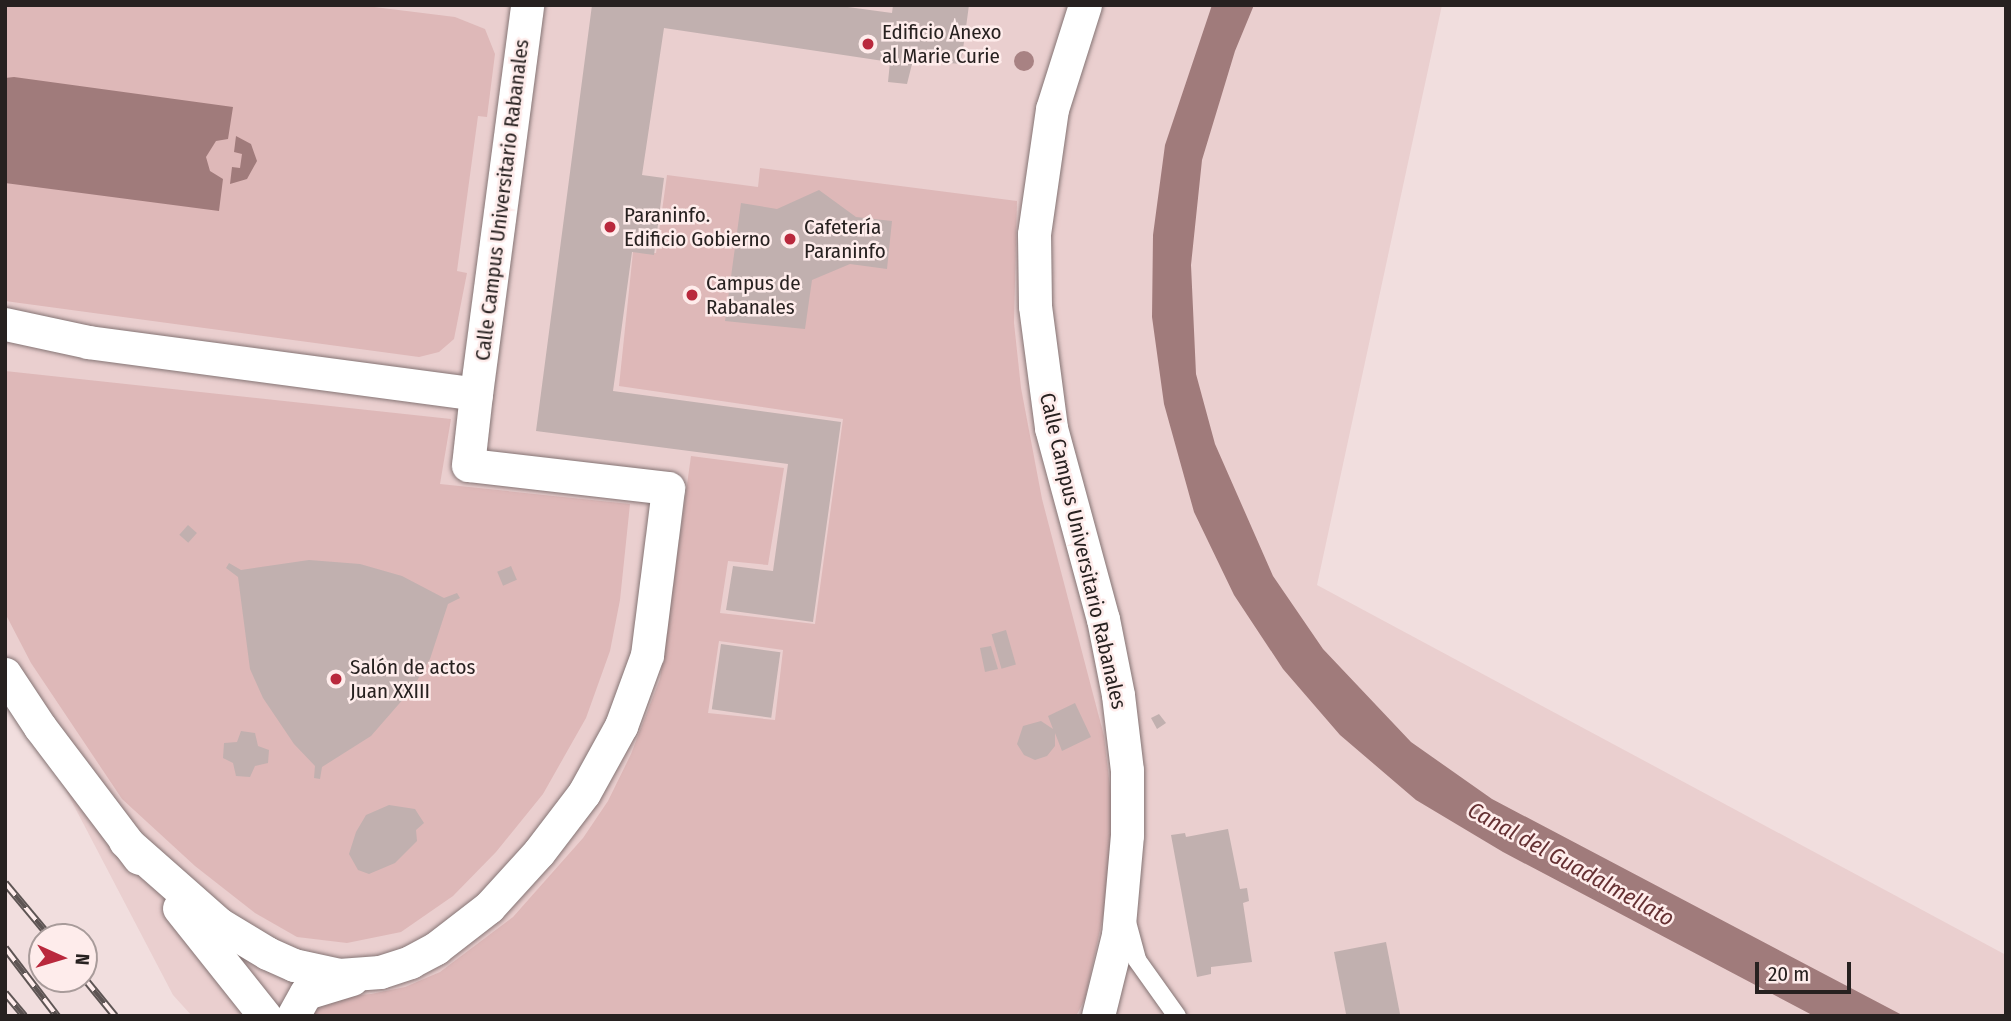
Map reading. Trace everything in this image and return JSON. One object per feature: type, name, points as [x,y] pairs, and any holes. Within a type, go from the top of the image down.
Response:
[{"type":"street","name":"Calle Campus Universitario Rabanales","points":[[293,1016],[306,993],[410,962],[436,948],[489,907],[539,852],[584,793],[621,726],[648,655],[668,488],[468,466],[527,5]]},
{"type":"street","name":"Calle Campus Universitario Rabanales","points":[[1085,5],[1052,109],[1034,233],[1035,306],[1051,428],[1103,619],[1118,695],[1128,770],[1122,902],[1118,934],[1098,1016]]},
{"type":"street","points":[[5,324],[89,342],[476,394]]},
{"type":"street","points":[[5,344],[89,342]]},
{"type":"street","name":"Calle Campus Universitario Rabanales","points":[[5,674],[40,727],[125,841],[265,1016]]},
{"type":"street","name":"Calle Campus Universitario Rabanales","points":[[125,841],[219,924],[267,953],[294,965],[339,975],[380,972]]},
{"type":"lane","points":[[1122,902],[1137,960],[1177,1016]]},
{"type":"shaded area","name":"Campus de Rabanales","points":[[5,5],[1442,5],[1317,585],[2006,955],[2006,1016],[192,1016],[173,995],[5,674]]},
{"type":"shaded area","points":[[5,5],[358,5],[455,17],[485,29],[495,54],[487,117],[478,116],[457,271],[467,273],[454,339],[439,352],[419,357],[5,301]]},
{"type":"shaded area","points":[[760,168],[1017,201],[1014,323],[1021,388],[1042,499],[1104,736],[1112,804],[1107,898],[1085,999],[1076,1016],[310,1016],[324,1001],[405,987],[440,972],[513,917],[583,838],[608,801],[631,754],[660,679],[691,456],[784,468],[768,565],[728,561],[720,613],[815,624],[843,419],[619,386],[633,252],[656,253],[667,175],[758,187]],"holes":[[[719,641],[783,650],[775,720],[708,713]]]},
{"type":"shaded area","points":[[5,371],[451,419],[440,484],[630,504],[620,600],[610,651],[586,718],[543,794],[496,852],[453,896],[401,932],[347,943],[297,937],[255,913],[195,866],[122,799],[31,663],[5,613]]},
{"type":"water","name":"Canal del Guadalmellato","points":[[1212,5],[1254,5],[1235,51],[1202,160],[1191,265],[1196,374],[1215,444],[1273,576],[1323,649],[1411,742],[1492,799],[1904,1016],[1814,1016],[1503,852],[1416,800],[1340,735],[1283,669],[1234,595],[1194,512],[1164,404],[1152,317],[1153,235],[1165,145]]},
{"type":"water","points":[[14,77],[233,107],[228,139],[216,141],[206,157],[210,171],[223,179],[219,211],[5,183],[5,78]]},
{"type":"water","points":[[236,136],[251,144],[257,161],[247,179],[230,184],[232,167],[240,168],[242,154],[234,152]]},
{"type":"building","name":"Paraninfo. Edificio Gobierno","points":[[592,5],[833,5],[892,13],[893,5],[969,5],[961,64],[913,60],[907,84],[888,82],[890,62],[664,28],[642,175],[664,178],[654,255],[632,252],[613,391],[841,422],[813,622],[726,610],[733,566],[773,571],[788,464],[536,431]]},
{"type":"building","points":[[819,190],[856,217],[892,221],[887,269],[850,264],[812,280],[805,329],[725,321],[741,203],[777,209]]},
{"type":"building","points":[[188,525],[197,533],[188,543],[179,535]]},
{"type":"building","name":"Salón de actos Juan XXIII","points":[[309,560],[360,564],[402,576],[444,598],[457,593],[460,598],[448,604],[430,659],[412,689],[371,736],[322,767],[320,779],[314,778],[315,766],[294,744],[263,698],[250,669],[238,577],[226,568],[229,563],[241,570]]},
{"type":"building","points":[[511,566],[517,580],[503,586],[497,572]]},
{"type":"building","points":[[1006,630],[1016,665],[1002,669],[992,634]]},
{"type":"building","points":[[721,644],[780,652],[771,718],[712,709]]},
{"type":"building","points":[[991,646],[998,669],[985,672],[980,648]]},
{"type":"building","points":[[1075,703],[1091,737],[1062,751],[1055,733],[1055,746],[1047,756],[1035,760],[1024,755],[1017,744],[1023,726],[1041,721],[1053,729],[1048,716]]},
{"type":"building","points":[[1159,714],[1166,723],[1157,729],[1151,718]]},
{"type":"building","points":[[241,731],[255,733],[258,746],[269,750],[268,763],[255,766],[250,777],[236,776],[233,763],[223,758],[224,743],[237,742]]},
{"type":"building","points":[[389,805],[415,809],[424,823],[416,830],[417,841],[395,863],[369,874],[358,870],[349,854],[356,832],[366,815]]},
{"type":"building","points":[[1228,829],[1240,889],[1247,888],[1249,901],[1243,903],[1252,962],[1211,967],[1211,974],[1197,977],[1171,835],[1185,833],[1186,837]]},
{"type":"building","points":[[1386,942],[1400,1016],[1346,1016],[1334,952]]},
{"type":"railway","points":[[5,883],[38,923]]},
{"type":"railway","points":[[5,948],[57,1016]]},
{"type":"railway","points":[[5,993],[24,1016]]},
{"type":"railway","points":[[96,993],[115,1016]]},
{"type":"place","name":"Edificio Anexo al Marie Curie","points":[[868,44]]},
{"type":"place","name":"Paraninfo. Edificio Gobierno","points":[[610,227]]},
{"type":"place","name":"Cafetería Paraninfo","points":[[790,239]]},
{"type":"place","name":"Campus de Rabanales","points":[[692,295]]},
{"type":"place","name":"Salón de actos Juan XXIII","points":[[336,679]]}]
